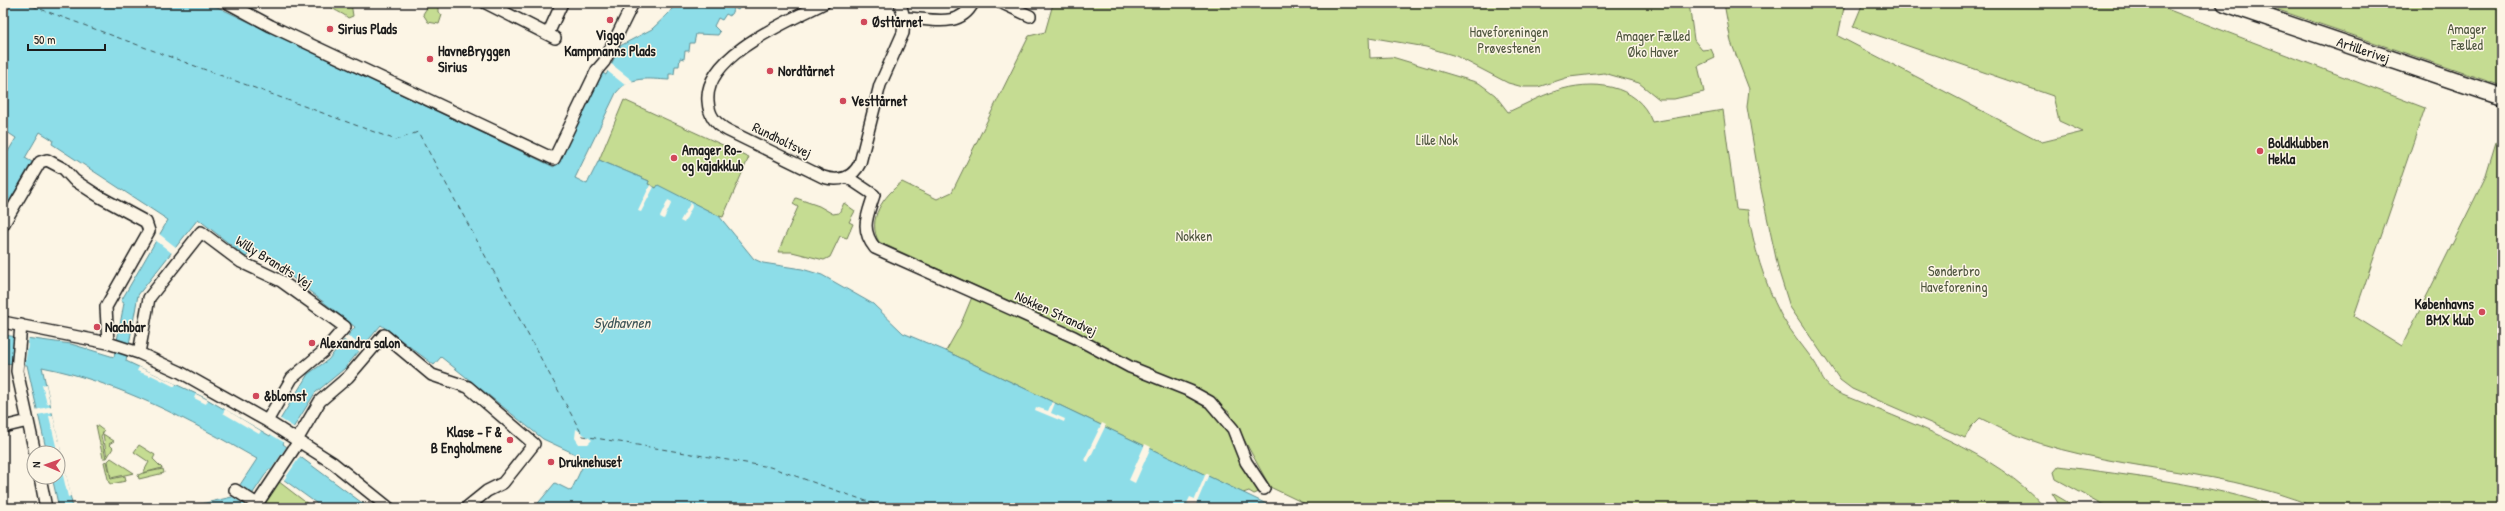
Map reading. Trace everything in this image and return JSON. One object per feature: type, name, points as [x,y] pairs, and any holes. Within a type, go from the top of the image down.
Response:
[{"type":"street","points":[[228,3],[271,26],[554,159],[597,70],[604,62],[633,3]]},
{"type":"street","points":[[490,4],[551,36],[562,3]]},
{"type":"street","name":"Rundholtsvej","points":[[824,3],[769,30],[740,50],[712,80],[708,94],[708,107],[715,123],[727,130],[823,177],[840,179],[847,177]]},
{"type":"street","points":[[847,177],[854,174],[860,163],[880,85],[903,33],[904,18],[900,3]]},
{"type":"street","points":[[904,18],[952,21],[965,15],[973,3]]},
{"type":"street","points":[[1002,3],[1030,16]]},
{"type":"street","name":"Artillerivej","points":[[2225,3],[2502,97]]},
{"type":"street","points":[[3,225],[40,162],[47,160],[64,169],[74,180],[100,197],[146,222],[149,231],[106,307],[111,344]]},
{"type":"street","name":"Nokken Strandvej","points":[[847,177],[874,195],[865,226],[865,233],[875,248],[1074,337],[1130,367],[1190,391],[1210,402],[1233,429],[1246,462],[1264,489]]},
{"type":"street","name":"Willy Brandts Vej","points":[[134,351],[149,298],[201,232],[241,262],[281,281],[345,327],[324,351],[292,378],[271,423]]},
{"type":"street","points":[[3,322],[21,330],[111,344],[134,351],[180,372],[271,423],[295,441],[333,463],[388,508]]},
{"type":"street","points":[[21,330],[17,365],[33,445]]},
{"type":"street","points":[[235,490],[257,504],[320,401],[348,378],[384,335],[432,375],[468,387],[534,444],[503,483],[487,491],[466,508]]},
{"type":"street","points":[[3,427],[28,421]]},
{"type":"street","points":[[42,485],[46,508]]},
{"type":"green space","points":[[328,3],[351,3],[353,16],[348,18],[332,8]]},
{"type":"green space","points":[[430,3],[438,6],[438,12],[442,15],[439,24],[428,22],[423,14]]},
{"type":"green space","points":[[1051,3],[1689,3],[1694,40],[1702,50],[1711,49],[1715,58],[1698,66],[1704,92],[1674,99],[1659,99],[1639,83],[1604,73],[1569,77],[1538,87],[1523,87],[1508,83],[1456,56],[1426,47],[1369,37],[1370,58],[1392,57],[1479,83],[1495,95],[1508,112],[1550,93],[1570,87],[1584,85],[1612,87],[1625,92],[1636,99],[1645,109],[1652,122],[1723,110],[1736,209],[1748,210],[1760,264],[1769,290],[1788,327],[1817,366],[1824,381],[1838,393],[1920,427],[1976,454],[2002,470],[2025,488],[2045,508],[1314,508],[1270,487],[1229,412],[1202,392],[1137,365],[1075,331],[879,242],[875,225],[879,209],[883,201],[902,182],[937,199],[952,192],[1029,36],[1045,32],[1053,4]]},
{"type":"green space","name":"Sønderbro Haveforening","points":[[1724,3],[1845,3],[1838,36],[2042,142],[2083,132],[2059,121],[2053,96],[1853,27],[1863,3],[2151,3],[2425,108],[2354,316],[2402,346],[2485,178],[2496,142],[2502,140],[2502,508],[2317,508],[2276,493],[2233,482],[2061,450],[2020,436],[1980,418],[1971,427],[1965,438],[1852,389],[1840,380],[1790,307],[1779,272],[1761,189],[1747,107],[1749,89],[1731,42]]},
{"type":"green space","name":"Amager Fælled","points":[[2258,3],[2502,3],[2502,86]]},
{"type":"green space","name":"Amager Ro- og kajakklub","points":[[624,100],[749,157],[723,217],[658,186],[656,188],[648,184],[649,181],[599,160]]},
{"type":"green space","points":[[796,198],[819,206],[833,214],[839,213],[844,203],[855,211],[849,222],[853,224],[847,238],[840,236],[830,257],[824,260],[792,252],[778,252],[798,207],[793,204]]},
{"type":"green space","points":[[972,297],[1179,391],[1205,405],[1225,426],[1246,471],[1259,492],[1254,494],[1249,491],[1243,493],[946,351],[960,326]]},
{"type":"green space","points":[[96,425],[104,431],[101,436],[106,458],[103,458]]},
{"type":"green space","points":[[103,434],[114,441],[109,444],[113,448],[107,458]]},
{"type":"green space","points":[[139,445],[155,455],[153,459],[162,468],[143,473],[149,462],[134,452]]},
{"type":"green space","points":[[111,458],[134,473],[111,478],[108,461]]},
{"type":"green space","points":[[107,461],[111,479],[125,476],[126,481],[111,484],[109,483],[104,462]]},
{"type":"green space","points":[[2059,466],[2143,477],[2198,487],[2280,508],[2109,508],[2056,479],[2054,472]]},
{"type":"green space","points":[[163,469],[164,473],[139,479],[138,475]]},
{"type":"green space","points":[[278,481],[313,508],[260,508]]},
{"type":"green space","points":[[2052,493],[2074,506],[2077,508],[2061,508]]},
{"type":"water","name":"Sydhavnen","points":[[3,3],[209,3],[554,167],[601,72],[606,75],[620,46],[652,29],[669,13],[676,3],[747,3],[746,6],[742,4],[738,10],[734,8],[730,16],[726,14],[722,20],[718,18],[714,26],[720,32],[718,35],[696,34],[694,43],[690,43],[689,51],[685,51],[684,59],[680,58],[679,66],[675,66],[674,74],[669,74],[669,80],[640,79],[627,83],[621,87],[616,93],[575,178],[587,184],[599,160],[649,181],[648,184],[656,188],[658,185],[719,216],[754,259],[763,263],[802,269],[822,275],[873,304],[903,333],[946,351],[1275,508],[616,508],[608,504],[605,508],[534,508],[555,483],[571,491],[586,459],[543,439],[441,357],[434,365],[381,325],[344,369],[315,393],[283,444],[369,508],[323,508],[269,469],[243,508],[183,508],[232,497],[257,459],[206,430],[126,392],[99,382],[42,367],[59,445],[45,445],[27,365],[3,363],[3,335],[71,344],[114,357],[124,303],[121,301],[168,220],[52,144],[53,140],[40,132],[25,158],[32,162],[3,212],[3,160],[16,138],[7,132],[3,139]],"holes":[[[198,219],[246,257],[255,248],[355,327],[328,360],[308,374],[270,436],[205,398],[126,361],[138,295]]]},
{"type":"water","name":"Sydhavnen","points":[[66,476],[73,508],[59,508],[54,485],[66,485]]},
{"type":"pier","points":[[610,63],[633,81],[625,85],[606,70]]},
{"type":"pier","points":[[650,185],[654,187],[641,212],[638,211]]},
{"type":"pier","points":[[668,200],[672,202],[664,219],[660,217]]},
{"type":"pier","points":[[691,202],[692,207],[684,223],[680,221]]},
{"type":"pier","points":[[158,233],[177,248],[173,254],[154,239]]},
{"type":"pier","points":[[14,335],[29,336],[25,366],[11,365]]},
{"type":"pier","points":[[347,335],[364,348],[360,352],[343,339]]},
{"type":"pier","points":[[139,367],[176,384],[175,387],[151,375],[150,376],[137,371]]},
{"type":"pier","points":[[46,384],[50,403],[47,404],[42,385]]},
{"type":"pier","points":[[196,394],[208,400],[206,404],[194,398]]},
{"type":"pier","points":[[1052,402],[1055,403],[1051,413],[1065,419],[1064,422],[1035,410],[1036,407],[1048,411]]},
{"type":"pier","points":[[52,406],[53,412],[37,415],[35,410]]},
{"type":"pier","points":[[225,409],[261,431],[259,434],[223,413]]},
{"type":"pier","points":[[53,415],[60,445],[56,445],[49,416]]},
{"type":"pier","points":[[279,418],[295,428],[285,443],[270,434]]},
{"type":"pier","points":[[1102,423],[1106,425],[1088,462],[1084,460]]},
{"type":"pier","points":[[576,429],[592,440],[588,444],[579,444],[575,438]]},
{"type":"pier","points":[[1145,444],[1151,447],[1135,483],[1129,480]]},
{"type":"pier","points":[[287,446],[301,455],[284,480],[270,471]]},
{"type":"pier","points":[[1206,473],[1209,474],[1195,507],[1187,503],[1190,497],[1195,499]]},
{"type":"pier","points":[[66,474],[71,496],[68,497],[65,485]]},
{"type":"pier","points":[[239,484],[254,494],[247,506],[231,496]]},
{"type":"ferry route","points":[[24,3],[396,140],[418,132],[583,436],[770,467],[886,508]]},
{"type":"place","name":"Viggo Kampmanns Plads","points":[[610,20]]},
{"type":"place","name":"Østtårnet","points":[[864,22]]},
{"type":"place","name":"Sirius Plads","points":[[330,29]]},
{"type":"place","name":"HavneBryggen Sirius","points":[[430,59]]},
{"type":"place","name":"Nordtårnet","points":[[770,71]]},
{"type":"place","name":"Vesttårnet","points":[[843,101]]},
{"type":"place","name":"Boldklubben Hekla","points":[[2260,151]]},
{"type":"place","name":"Amager Ro- og kajakklub","points":[[674,158]]},
{"type":"place","name":"Københavns BMX klub","points":[[2482,312]]},
{"type":"place","name":"Nachbar","points":[[97,327]]},
{"type":"place","name":"Alexandra salon","points":[[312,343]]},
{"type":"place","name":"&blomst","points":[[256,396]]},
{"type":"place","name":"Klase - F & B Engholmene","points":[[510,440]]},
{"type":"place","name":"Druknehuset","points":[[551,462]]},
{"type":"park label","name":"Haveforeningen Prøvestenen","points":[[1509,40]]},
{"type":"park label","name":"Amager Fælled Øko Haver","points":[[1653,44]]},
{"type":"park label","name":"Lille Nok","points":[[1437,140]]},
{"type":"park label","name":"Nokken","points":[[1194,236]]}]
